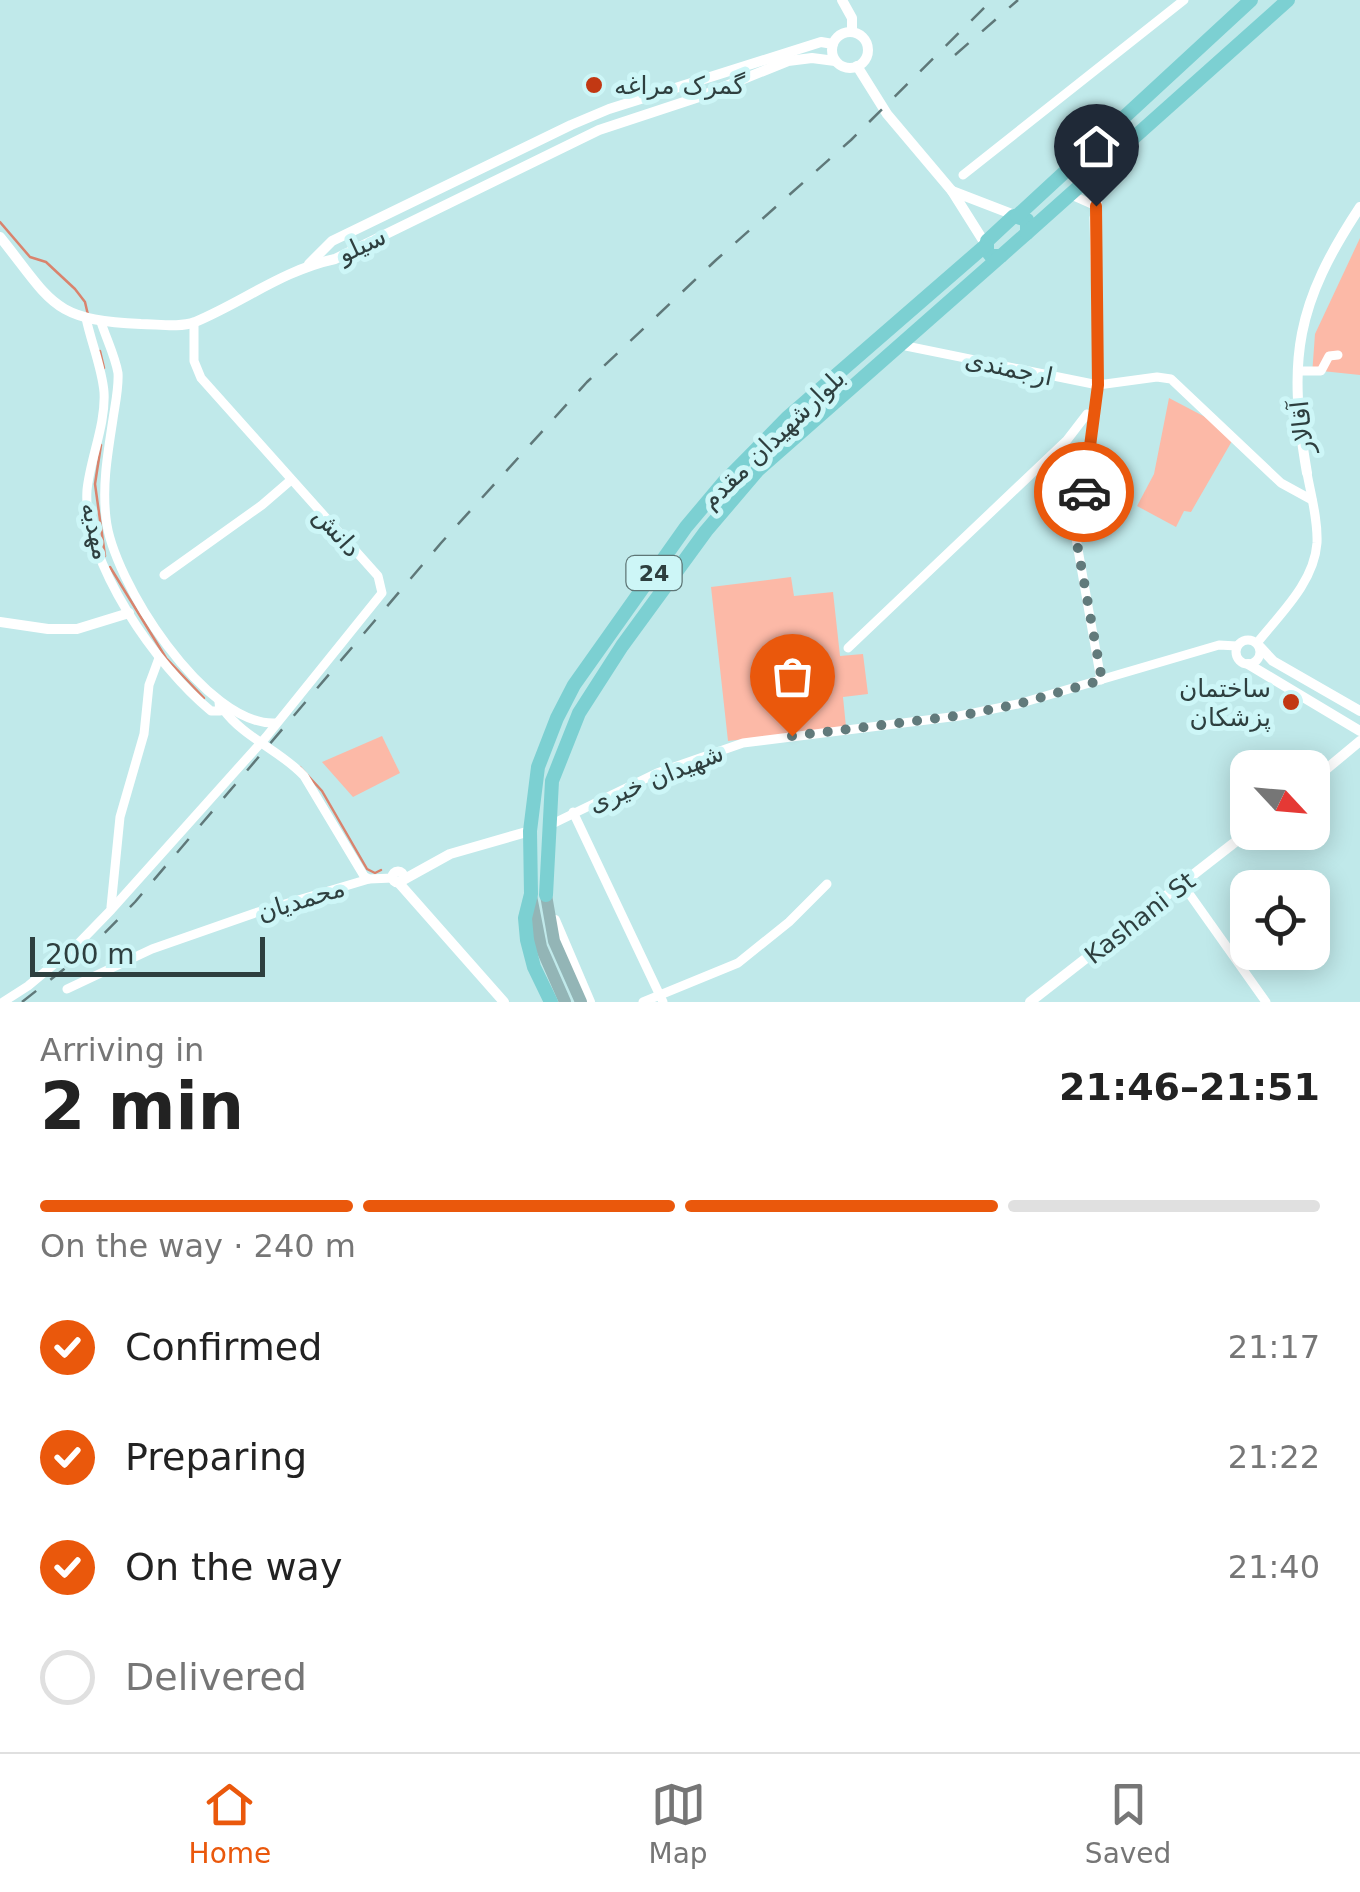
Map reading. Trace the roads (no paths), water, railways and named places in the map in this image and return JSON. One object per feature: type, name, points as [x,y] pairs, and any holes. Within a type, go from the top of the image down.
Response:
[{"type":"main road","name":"24","points":[[986,245],[1251,0]]},
{"type":"main road","name":"24","points":[[1001,256],[1288,0]]},
{"type":"main road","points":[[1017,216],[1027,220],[1027,233]]},
{"type":"main road","points":[[986,245],[991,256],[1001,256]]},
{"type":"main road","name":"بلوارشهیدان مقدم","points":[[539,894],[530,831],[538,767],[574,685],[698,512],[788,417],[986,245]]},
{"type":"main road","name":"بلوارشهیدان مقدم","points":[[551,1002],[534,967],[525,918],[539,894],[552,781],[579,712],[699,540],[760,468],[1001,256]]},
{"type":"main road","points":[[539,894],[580,1002]]},
{"type":"main road","points":[[539,894],[536,928],[565,1002]]},
{"type":"street","points":[[963,175],[1184,0]]},
{"type":"street","points":[[844,3],[852,18],[852,32]]},
{"type":"street","points":[[852,32],[862,37],[868,48],[865,60],[857,66],[844,67],[835,60],[832,44],[839,35],[852,32]]},
{"type":"street","name":"سیلو","points":[[308,265],[332,241],[610,109],[757,67],[821,42],[832,44]]},
{"type":"street","name":"سیلو","points":[[308,265],[335,260],[574,141],[699,97],[757,67],[812,58],[835,60]]},
{"type":"street","points":[[857,66],[887,114],[952,192],[986,245]]},
{"type":"street","points":[[610,109],[612,126]]},
{"type":"street","points":[[1102,680],[1076,538],[1098,385],[1096,206],[1106,161]]},
{"type":"street","points":[[952,192],[1017,216]]},
{"type":"street","points":[[1069,194],[1096,206]]},
{"type":"street","name":"آقالار","points":[[1258,645],[1294,599],[1312,564],[1317,532],[1300,434],[1300,332],[1310,294],[1334,246],[1360,207]]},
{"type":"street","points":[[0,237],[53,303],[70,314],[91,319],[182,325],[308,265]]},
{"type":"street","points":[[91,319],[118,374],[104,491],[114,560],[178,662],[244,731],[304,776],[354,863],[369,879],[398,878],[450,854],[530,831]]},
{"type":"street","name":"مهدیه","points":[[91,319],[104,394],[87,491],[101,564],[159,658],[217,706]]},
{"type":"street","name":"دانش","points":[[3,1002],[77,945],[111,910],[266,737],[382,592],[378,576],[201,378],[194,361],[194,322]]},
{"type":"street","name":"ارجمندی","points":[[903,341],[906,346],[1098,385],[1158,377],[1171,380],[1281,483],[1312,500]]},
{"type":"street","points":[[1298,372],[1322,372],[1328,356],[1338,355]]},
{"type":"street","points":[[848,648],[1067,440],[1087,414]]},
{"type":"street","points":[[164,575],[291,480]]},
{"type":"street","points":[[0,622],[77,629],[129,614],[142,606]]},
{"type":"street","points":[[1360,711],[1272,661],[1258,645],[1246,639],[1237,646],[1238,658],[1360,730]]},
{"type":"street","name":"شهیدان خیری","points":[[548,826],[658,772],[744,744],[964,715],[1018,704],[1219,645],[1237,646]]},
{"type":"street","points":[[1248,664],[1258,659],[1258,645]]},
{"type":"street","points":[[111,910],[120,817],[144,734],[148,685],[159,658]]},
{"type":"street","points":[[217,706],[256,723],[276,724]]},
{"type":"street","points":[[1330,765],[1360,741]]},
{"type":"street","points":[[573,812],[661,998]]},
{"type":"street","name":"Kashani St","points":[[1035,1000],[1230,847]]},
{"type":"street","points":[[398,878],[504,1002]]},
{"type":"street","name":"محمدیان","points":[[67,988],[152,949],[369,879]]},
{"type":"street","points":[[643,1002],[661,998],[738,963],[826,884]]},
{"type":"street","points":[[1183,885],[1266,1002]]},
{"type":"street","name":"24","points":[[539,894],[590,1002]]},
{"type":"street","points":[[1048,990],[1056,1002]]},
{"type":"waterway","points":[[0,222],[30,257],[46,262],[75,289],[85,302],[88,315]]},
{"type":"waterway","points":[[100,351],[104,368]]},
{"type":"waterway","points":[[101,445],[95,484],[105,556]]},
{"type":"waterway","points":[[110,567],[166,658],[204,698]]},
{"type":"waterway","points":[[300,767],[322,791],[367,869],[375,873],[381,870]]},
{"type":"railway","points":[[22,1002],[87,951],[135,902],[441,543],[587,382],[851,140],[992,0]]},
{"type":"railway","points":[[955,55],[1018,0]]},
{"type":"place","name":"گمرک مراغه","points":[[594,85]]},
{"type":"place","name":"ساختمان پزشکان","points":[[1291,702]]}]
